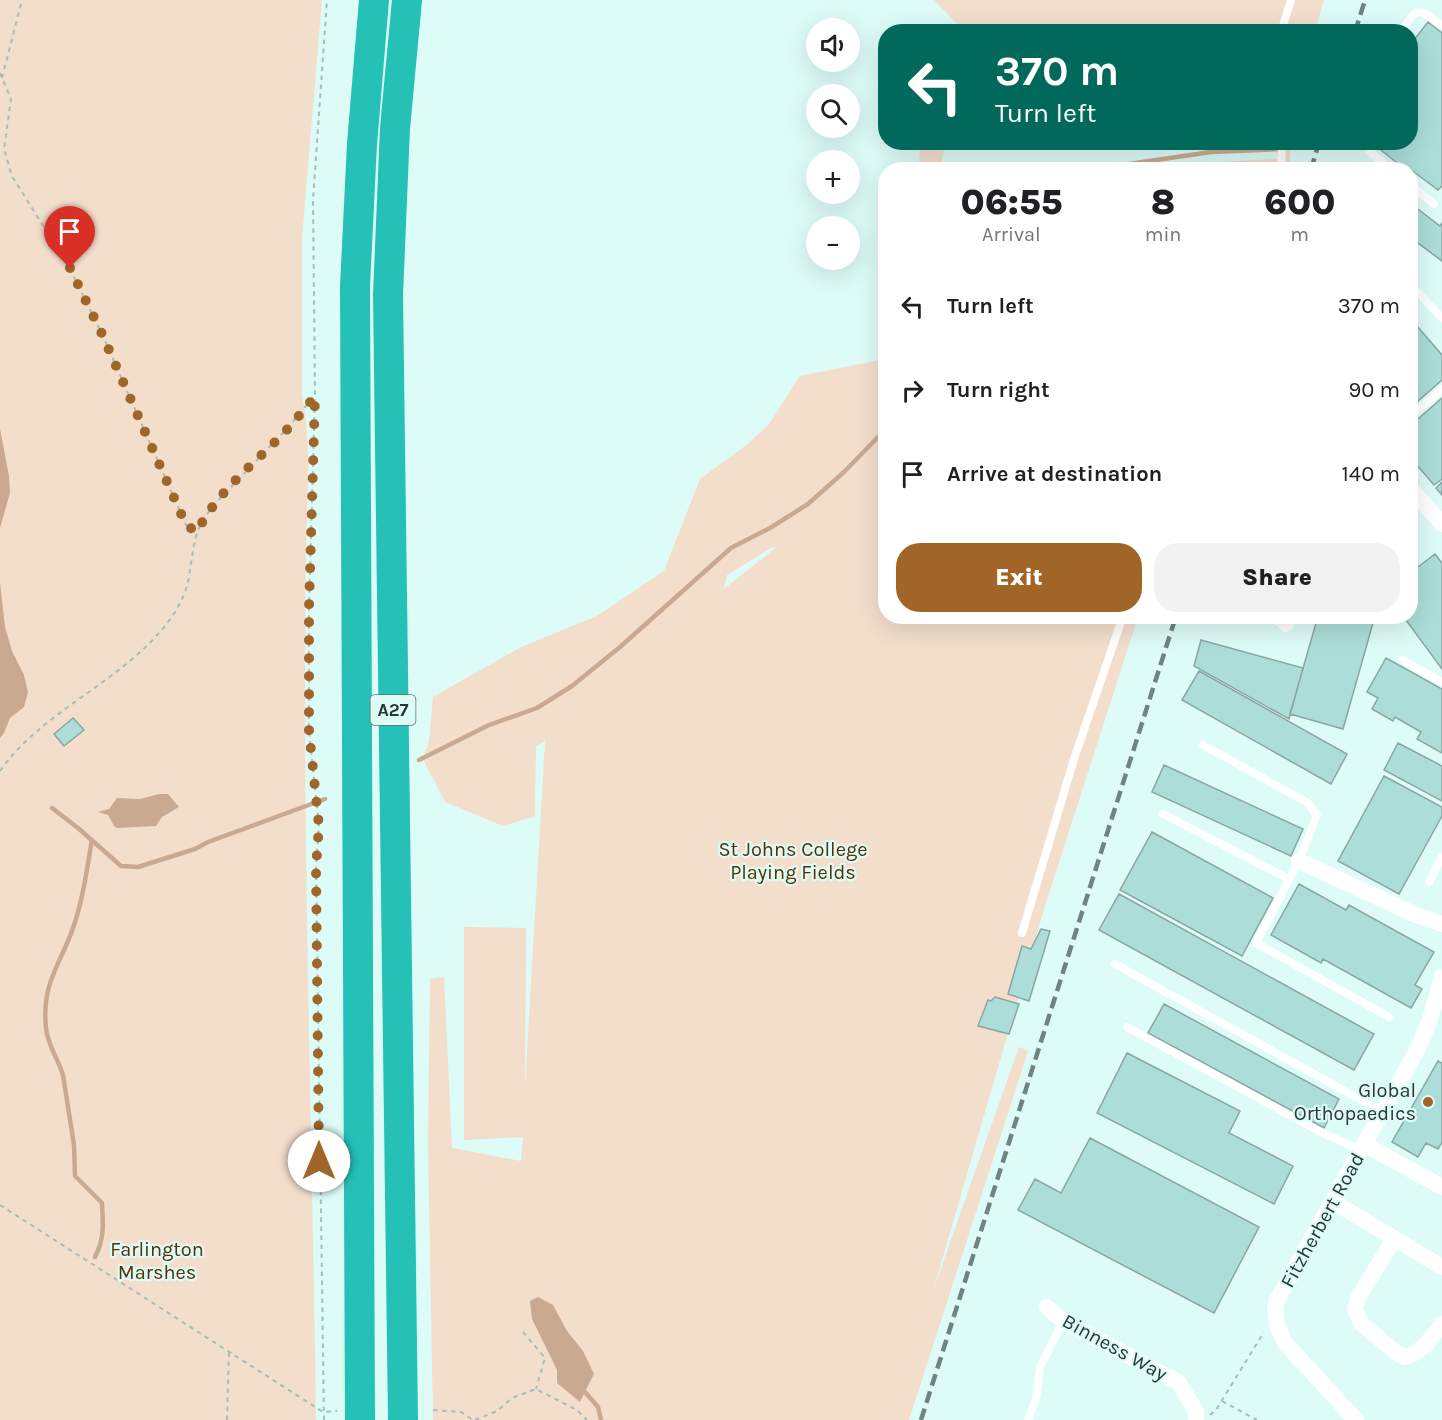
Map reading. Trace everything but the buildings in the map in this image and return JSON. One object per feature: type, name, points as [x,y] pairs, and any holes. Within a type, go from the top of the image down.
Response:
[{"type":"highway","name":"A27","points":[[348,1416],[355,286],[362,144],[374,0]]},
{"type":"highway","name":"A27","points":[[403,1420],[388,295],[395,128],[407,0]]},
{"type":"street","points":[[1418,497],[1442,524]]},
{"type":"street","points":[[1299,861],[1416,915],[1442,924]]},
{"type":"street","name":"Fitzherbert Road","points":[[1276,1307],[1362,1147],[1417,1050],[1436,1022],[1442,977]]},
{"type":"street","points":[[1362,1147],[1442,1187]]},
{"type":"street","points":[[1332,1201],[1442,1267]]},
{"type":"street","points":[[1394,1239],[1359,1296],[1355,1309],[1358,1319],[1395,1352],[1405,1357],[1422,1348],[1442,1324]]},
{"type":"street","name":"Binness Way","points":[[1047,1307],[1063,1321],[1178,1382],[1196,1411],[1196,1420]]},
{"type":"street","points":[[1276,1307],[1279,1334],[1285,1343],[1356,1420]]},
{"type":"lane","points":[[1284,24],[1291,0]]},
{"type":"lane","points":[[1407,24],[1413,14],[1424,11],[1442,26]]},
{"type":"lane","points":[[1370,150],[1382,162]]},
{"type":"lane","points":[[1418,191],[1434,204]]},
{"type":"lane","points":[[1418,292],[1442,318]]},
{"type":"lane","points":[[1418,410],[1442,389]]},
{"type":"lane","points":[[1022,933],[1072,766],[1120,624]]},
{"type":"lane","points":[[1403,660],[1442,682]]},
{"type":"lane","points":[[1203,745],[1308,803],[1317,815],[1299,861],[1256,943],[1389,1017]]},
{"type":"lane","points":[[1163,814],[1289,879]]},
{"type":"lane","points":[[1429,882],[1442,857]]},
{"type":"lane","points":[[1115,964],[1383,1112]]},
{"type":"lane","points":[[1127,1028],[1309,1126],[1362,1147]]},
{"type":"lane","points":[[1028,1420],[1036,1399],[1040,1367],[1063,1321]]},
{"type":"path","points":[[2,78],[22,0]]},
{"type":"path","points":[[324,1420],[316,867],[318,814],[309,731],[309,608],[315,396],[313,200],[327,0]]},
{"type":"path","points":[[0,74],[11,99],[4,149],[12,176],[70,268],[102,334],[186,525],[197,532]]},
{"type":"path","points":[[0,771],[28,740],[145,648],[166,624],[178,608],[185,592],[197,532],[207,516],[221,497],[295,422],[315,396]]},
{"type":"path","points":[[0,1205],[323,1412],[348,1416]]},
{"type":"path","points":[[1204,1420],[1216,1410],[1222,1401],[1276,1307]]},
{"type":"path","points":[[523,1332],[545,1358],[536,1389]]},
{"type":"path","points":[[227,1420],[229,1352]]},
{"type":"path","points":[[434,1410],[461,1412],[474,1420],[497,1411],[512,1398],[536,1389],[577,1410],[587,1420]]},
{"type":"path","points":[[1222,1401],[1257,1420]]},
{"type":"green space","name":"Farlington Marshes","points":[[0,0],[322,0],[302,238],[302,395],[308,453],[305,730],[316,1420],[0,1420]]},
{"type":"green space","points":[[934,0],[1324,0],[1317,24],[957,24]]},
{"type":"green space","points":[[920,150],[944,150],[941,162],[919,162]]},
{"type":"green space","points":[[1276,150],[1290,150],[1290,162],[1216,162],[1278,159]]},
{"type":"green space","name":"St Johns College Playing Fields","points":[[878,360],[878,624],[1136,624],[1044,909],[933,1291],[1019,1047],[1028,1051],[909,1420],[433,1420],[428,1145],[430,979],[444,977],[452,1148],[521,1161],[523,1137],[464,1140],[464,927],[526,928],[525,1087],[545,741],[536,746],[535,816],[503,826],[445,802],[423,759],[429,741],[433,697],[521,647],[597,616],[664,571],[700,479],[749,443],[769,424],[800,376]],"holes":[[[778,546],[724,589],[727,575],[771,548]]]},
{"type":"shaded area","points":[[0,429],[10,493],[0,528]]},
{"type":"shaded area","points":[[0,582],[5,627],[12,651],[24,675],[28,692],[24,707],[10,718],[0,738]]},
{"type":"shaded area","points":[[168,794],[179,807],[162,817],[156,826],[117,828],[108,815],[98,812],[109,809],[117,798],[140,799]]},
{"type":"shaded area","points":[[538,1297],[553,1305],[567,1331],[583,1351],[594,1374],[580,1402],[557,1383],[557,1370],[532,1319],[530,1301]]},
{"type":"waterway","points":[[1143,162],[1211,152],[1258,150]]},
{"type":"waterway","points":[[419,760],[489,725],[537,708],[572,686],[620,647],[731,548],[770,528],[808,504],[878,437]]},
{"type":"waterway","points":[[52,808],[121,866],[138,867],[195,849],[208,842],[325,799]]},
{"type":"waterway","points":[[92,840],[78,912],[54,972],[45,1011],[49,1041],[63,1075],[74,1145],[75,1176],[102,1203],[102,1237],[95,1257]]},
{"type":"waterway","points":[[585,1392],[598,1407],[601,1420]]},
{"type":"railway","points":[[1358,24],[1365,0]]},
{"type":"railway","points":[[1313,162],[1317,150]]},
{"type":"railway","points":[[921,1420],[1173,624]]},
{"type":"place","name":"Global Orthopaedics","points":[[1428,1102]]},
{"type":"route","points":[[70,268],[102,334],[186,525],[197,532],[221,497],[295,422],[315,396],[309,608],[309,731],[319,826],[316,867],[319,1161]]}]
